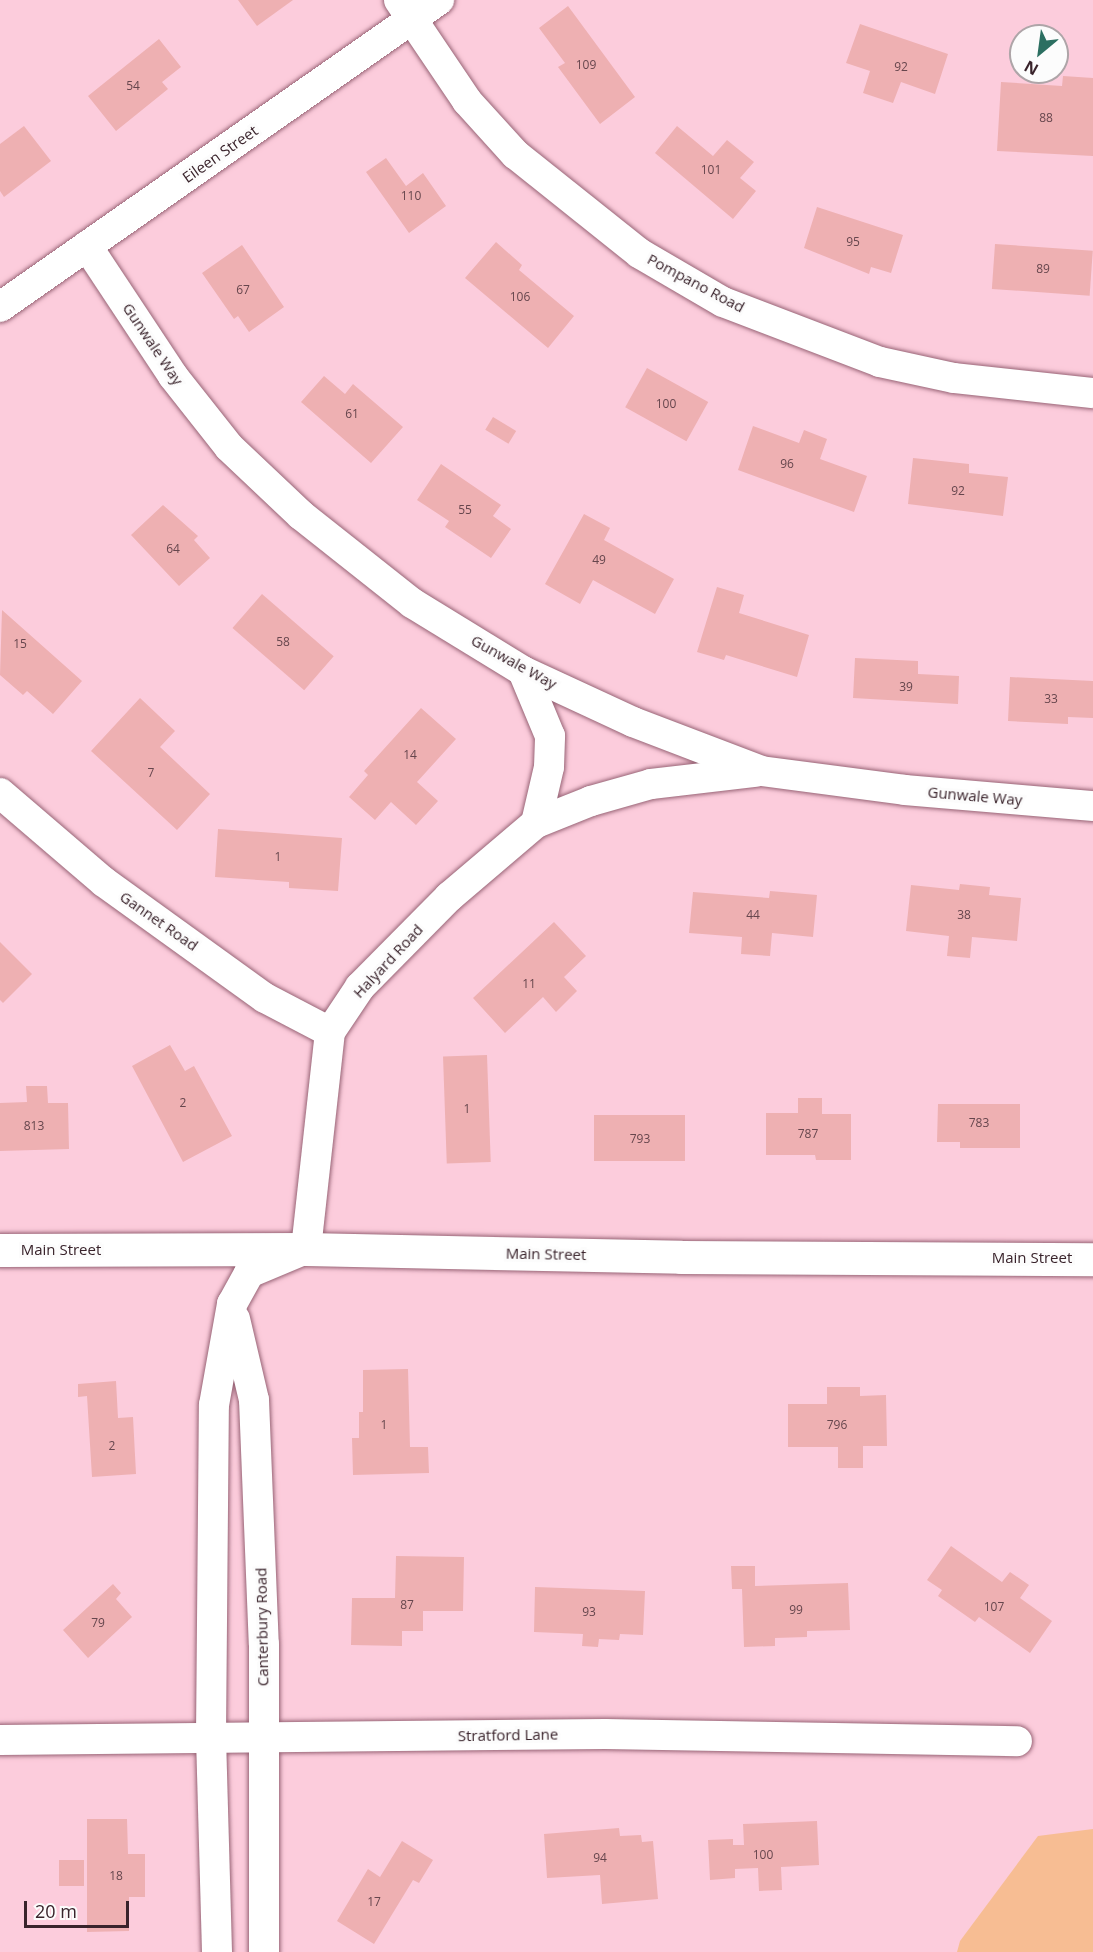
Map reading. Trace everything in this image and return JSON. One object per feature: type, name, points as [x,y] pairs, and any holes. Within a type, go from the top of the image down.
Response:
[{"type":"main road","name":"Main Street","points":[[0,1250],[306,1249],[681,1257],[1093,1259]]},
{"type":"street","name":"Eileen Street","points":[[0,307],[87,246],[406,10],[439,0]]},
{"type":"street","name":"Pompano Road","points":[[406,10],[467,101],[515,154],[639,253],[723,302],[880,362],[954,378],[1093,393]]},
{"type":"street","name":"Gunwale Way","points":[[87,246],[173,376],[229,447],[301,515],[412,603],[523,671],[633,722],[761,771],[905,790],[1093,806]]},
{"type":"street","points":[[523,671],[550,736],[549,767],[536,824]]},
{"type":"street","name":"Halyard Road","points":[[306,1249],[330,1032],[360,987],[449,897],[536,824],[591,801],[651,784],[761,771]]},
{"type":"street","name":"Gannet Road","points":[[0,793],[104,882],[265,998],[330,1032]]},
{"type":"street","points":[[217,1952],[211,1736],[214,1406],[232,1304],[249,1273],[306,1249]]},
{"type":"street","name":"Canterbury Road","points":[[232,1304],[254,1400],[264,1644],[264,1952]]},
{"type":"street","name":"Stratford Lane","points":[[0,1740],[211,1736],[263,1740],[605,1734],[1017,1741]]},
{"type":"shaded area","points":[[1093,1829],[1093,1952],[957,1952],[960,1941],[1038,1836]]},
{"type":"building","points":[[238,0],[293,0],[257,26]]},
{"type":"building","points":[[568,6],[635,97],[600,124],[558,67],[565,63],[539,28]]},
{"type":"building","points":[[860,24],[948,54],[935,94],[901,82],[893,103],[863,93],[870,71],[846,63]]},
{"type":"building","points":[[159,39],[181,67],[162,82],[168,89],[116,131],[88,96]]},
{"type":"building","points":[[1069,76],[1093,78],[1093,156],[997,151],[1001,82],[1062,86],[1062,84],[1069,84]]},
{"type":"building","points":[[24,126],[51,161],[4,197],[0,191],[0,144]]},
{"type":"building","points":[[677,126],[713,156],[727,140],[754,162],[740,178],[756,191],[733,219],[655,153]]},
{"type":"building","points":[[386,158],[406,186],[423,173],[446,206],[409,233],[366,172]]},
{"type":"building","points":[[817,207],[903,235],[891,273],[871,267],[869,274],[804,248]]},
{"type":"building","points":[[496,242],[522,265],[519,270],[574,316],[548,348],[465,278]]},
{"type":"building","points":[[995,244],[1093,251],[1090,296],[992,289]]},
{"type":"building","points":[[242,245],[284,307],[249,332],[238,316],[234,319],[202,273]]},
{"type":"building","points":[[647,368],[708,402],[686,441],[625,407]]},
{"type":"building","points":[[324,376],[345,394],[353,384],[403,427],[371,463],[301,402]]},
{"type":"building","points":[[493,417],[516,431],[508,444],[485,430]]},
{"type":"building","points":[[753,426],[799,443],[804,430],[827,439],[820,459],[867,476],[854,512],[738,470]]},
{"type":"building","points":[[913,458],[969,464],[969,473],[1008,477],[1003,516],[908,504]]},
{"type":"building","points":[[441,464],[501,505],[493,516],[511,529],[491,558],[445,527],[449,521],[417,500]]},
{"type":"building","points":[[163,505],[198,536],[194,540],[210,558],[179,586],[131,535]]},
{"type":"building","points":[[584,514],[610,528],[604,540],[674,579],[655,614],[593,580],[580,604],[545,584]]},
{"type":"building","points":[[717,587],[744,595],[739,613],[809,635],[797,677],[726,655],[724,660],[697,652]]},
{"type":"building","points":[[262,594],[334,656],[304,690],[232,628]]},
{"type":"building","points":[[2,610],[82,681],[53,714],[27,691],[23,695],[0,675]]},
{"type":"building","points":[[855,658],[918,661],[918,674],[959,676],[958,704],[853,698]]},
{"type":"building","points":[[1010,677],[1093,681],[1093,718],[1068,717],[1068,724],[1008,721]]},
{"type":"building","points":[[140,698],[175,731],[160,747],[210,794],[177,830],[91,751]]},
{"type":"building","points":[[421,708],[456,739],[417,782],[438,801],[416,825],[391,802],[375,820],[349,797],[368,775],[364,771]]},
{"type":"building","points":[[218,829],[342,838],[338,891],[289,888],[289,882],[215,877]]},
{"type":"building","points":[[960,884],[990,887],[989,895],[1021,898],[1017,941],[972,937],[970,958],[947,956],[949,936],[906,931],[911,885],[959,890]]},
{"type":"building","points":[[770,891],[817,895],[813,937],[772,933],[770,956],[741,954],[742,937],[689,933],[693,892],[769,898]]},
{"type":"building","points":[[554,922],[586,956],[564,977],[577,991],[556,1012],[543,997],[505,1033],[473,998]]},
{"type":"building","points":[[0,942],[32,974],[3,1003],[0,1000]]},
{"type":"building","points":[[170,1045],[185,1071],[194,1066],[232,1136],[183,1162],[132,1066]]},
{"type":"building","points":[[487,1055],[491,1162],[447,1163],[443,1057]]},
{"type":"building","points":[[26,1086],[47,1086],[48,1103],[68,1103],[69,1149],[0,1151],[0,1103],[27,1102]]},
{"type":"building","points":[[798,1098],[822,1098],[822,1114],[851,1114],[851,1160],[816,1160],[815,1155],[766,1155],[766,1113],[798,1113]]},
{"type":"building","points":[[938,1104],[1020,1104],[1020,1148],[960,1148],[960,1142],[937,1142]]},
{"type":"building","points":[[594,1115],[685,1115],[685,1161],[594,1161]]},
{"type":"building","points":[[408,1369],[410,1447],[428,1447],[429,1473],[353,1475],[352,1438],[359,1438],[359,1412],[363,1412],[363,1370]]},
{"type":"building","points":[[116,1381],[118,1418],[133,1417],[136,1474],[92,1477],[87,1396],[78,1397],[78,1384]]},
{"type":"building","points":[[827,1387],[860,1387],[860,1396],[886,1395],[887,1446],[863,1446],[863,1468],[838,1468],[838,1447],[788,1447],[788,1404],[827,1404]]},
{"type":"building","points":[[951,1546],[1002,1582],[1010,1572],[1029,1585],[1020,1598],[1052,1621],[1030,1653],[979,1617],[975,1622],[938,1596],[942,1590],[927,1580]]},
{"type":"building","points":[[396,1556],[464,1557],[463,1611],[423,1611],[423,1631],[402,1631],[402,1646],[351,1645],[352,1598],[395,1598]]},
{"type":"building","points":[[731,1566],[755,1566],[755,1586],[848,1583],[850,1630],[807,1631],[807,1637],[775,1638],[775,1646],[744,1647],[742,1589],[732,1589]]},
{"type":"building","points":[[113,1584],[121,1593],[116,1599],[132,1617],[88,1658],[63,1630]]},
{"type":"building","points":[[535,1587],[645,1591],[643,1635],[620,1634],[619,1640],[599,1639],[598,1647],[582,1646],[583,1634],[534,1632]]},
{"type":"building","points":[[87,1819],[127,1819],[128,1854],[145,1854],[145,1897],[129,1897],[129,1931],[87,1932]]},
{"type":"building","points":[[817,1821],[819,1865],[781,1867],[782,1890],[759,1891],[758,1868],[735,1869],[735,1878],[710,1880],[708,1840],[733,1839],[733,1845],[744,1845],[743,1824]]},
{"type":"building","points":[[619,1828],[620,1836],[641,1835],[642,1842],[653,1841],[658,1899],[602,1904],[600,1875],[547,1878],[544,1834]]},
{"type":"building","points":[[402,1841],[433,1860],[419,1883],[413,1880],[374,1944],[337,1921],[368,1869],[380,1877]]},
{"type":"building","points":[[59,1860],[84,1860],[84,1886],[59,1886]]}]
